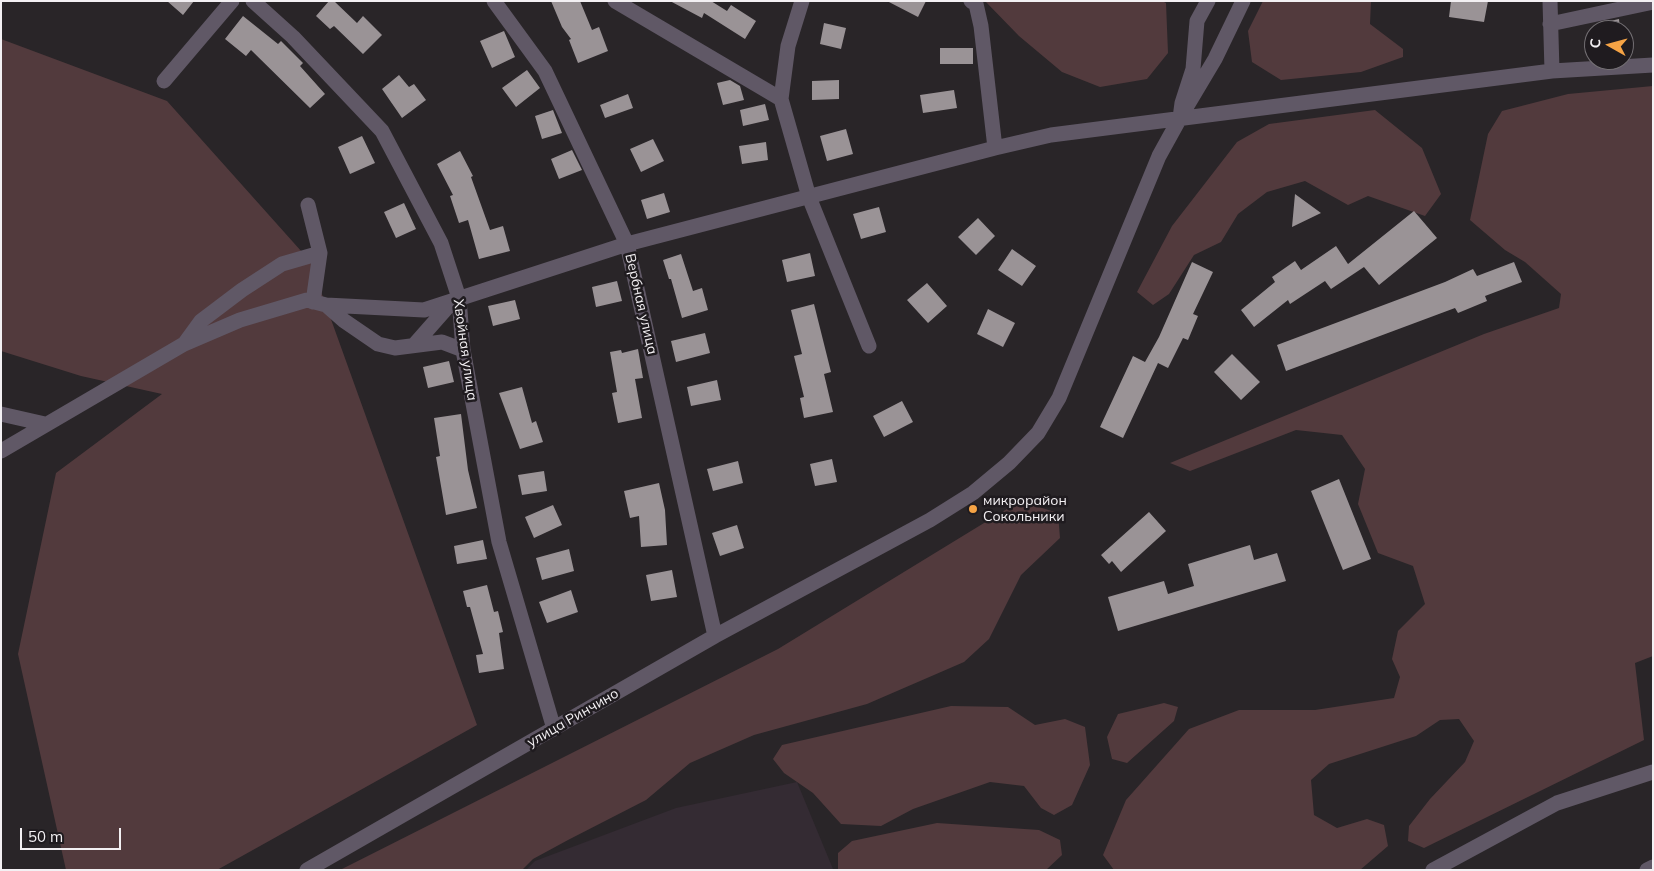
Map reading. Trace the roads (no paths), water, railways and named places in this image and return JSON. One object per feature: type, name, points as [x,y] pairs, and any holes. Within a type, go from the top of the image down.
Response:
[{"type":"street","points":[[164,80],[232,1]]},
{"type":"street","name":"Хвойная улица","points":[[253,1],[293,37],[382,131],[441,243],[460,315],[463,350],[499,542],[554,729]]},
{"type":"street","name":"Вербная улица","points":[[494,1],[545,71],[628,244],[715,636]]},
{"type":"street","points":[[614,1],[781,99]]},
{"type":"street","points":[[802,1],[788,46],[781,99],[809,197],[869,346]]},
{"type":"street","points":[[971,1],[976,4],[981,26],[995,148]]},
{"type":"street","points":[[1180,118],[1182,103],[1192,69],[1193,44],[1197,20],[1208,1]]},
{"type":"street","name":"улица Ринчино","points":[[307,870],[715,636],[930,520],[973,493],[1009,463],[1038,433],[1059,398],[1159,156],[1215,59],[1243,1]]},
{"type":"street","points":[[1550,1],[1552,71]]},
{"type":"street","points":[[1550,24],[1653,2]]},
{"type":"street","points":[[1193,44],[1215,59]]},
{"type":"street","points":[[1,451],[44,424],[184,344],[240,320],[307,300],[320,303],[424,310],[628,244],[1051,135],[1552,71],[1653,65]]},
{"type":"street","points":[[308,205],[320,253],[320,303]]},
{"type":"street","points":[[184,344],[201,321],[242,290],[282,264],[320,253]]},
{"type":"street","points":[[415,344],[456,299]]},
{"type":"street","points":[[320,303],[378,344],[395,348],[442,342],[463,350]]},
{"type":"street","points":[[430,327],[460,315]]},
{"type":"street","points":[[1,414],[44,424]]},
{"type":"street","points":[[1433,870],[1557,803],[1653,772]]},
{"type":"street","points":[[1647,870],[1653,867]]},
{"type":"place","name":"микрорайон Сокольники","points":[[973,509]]}]
